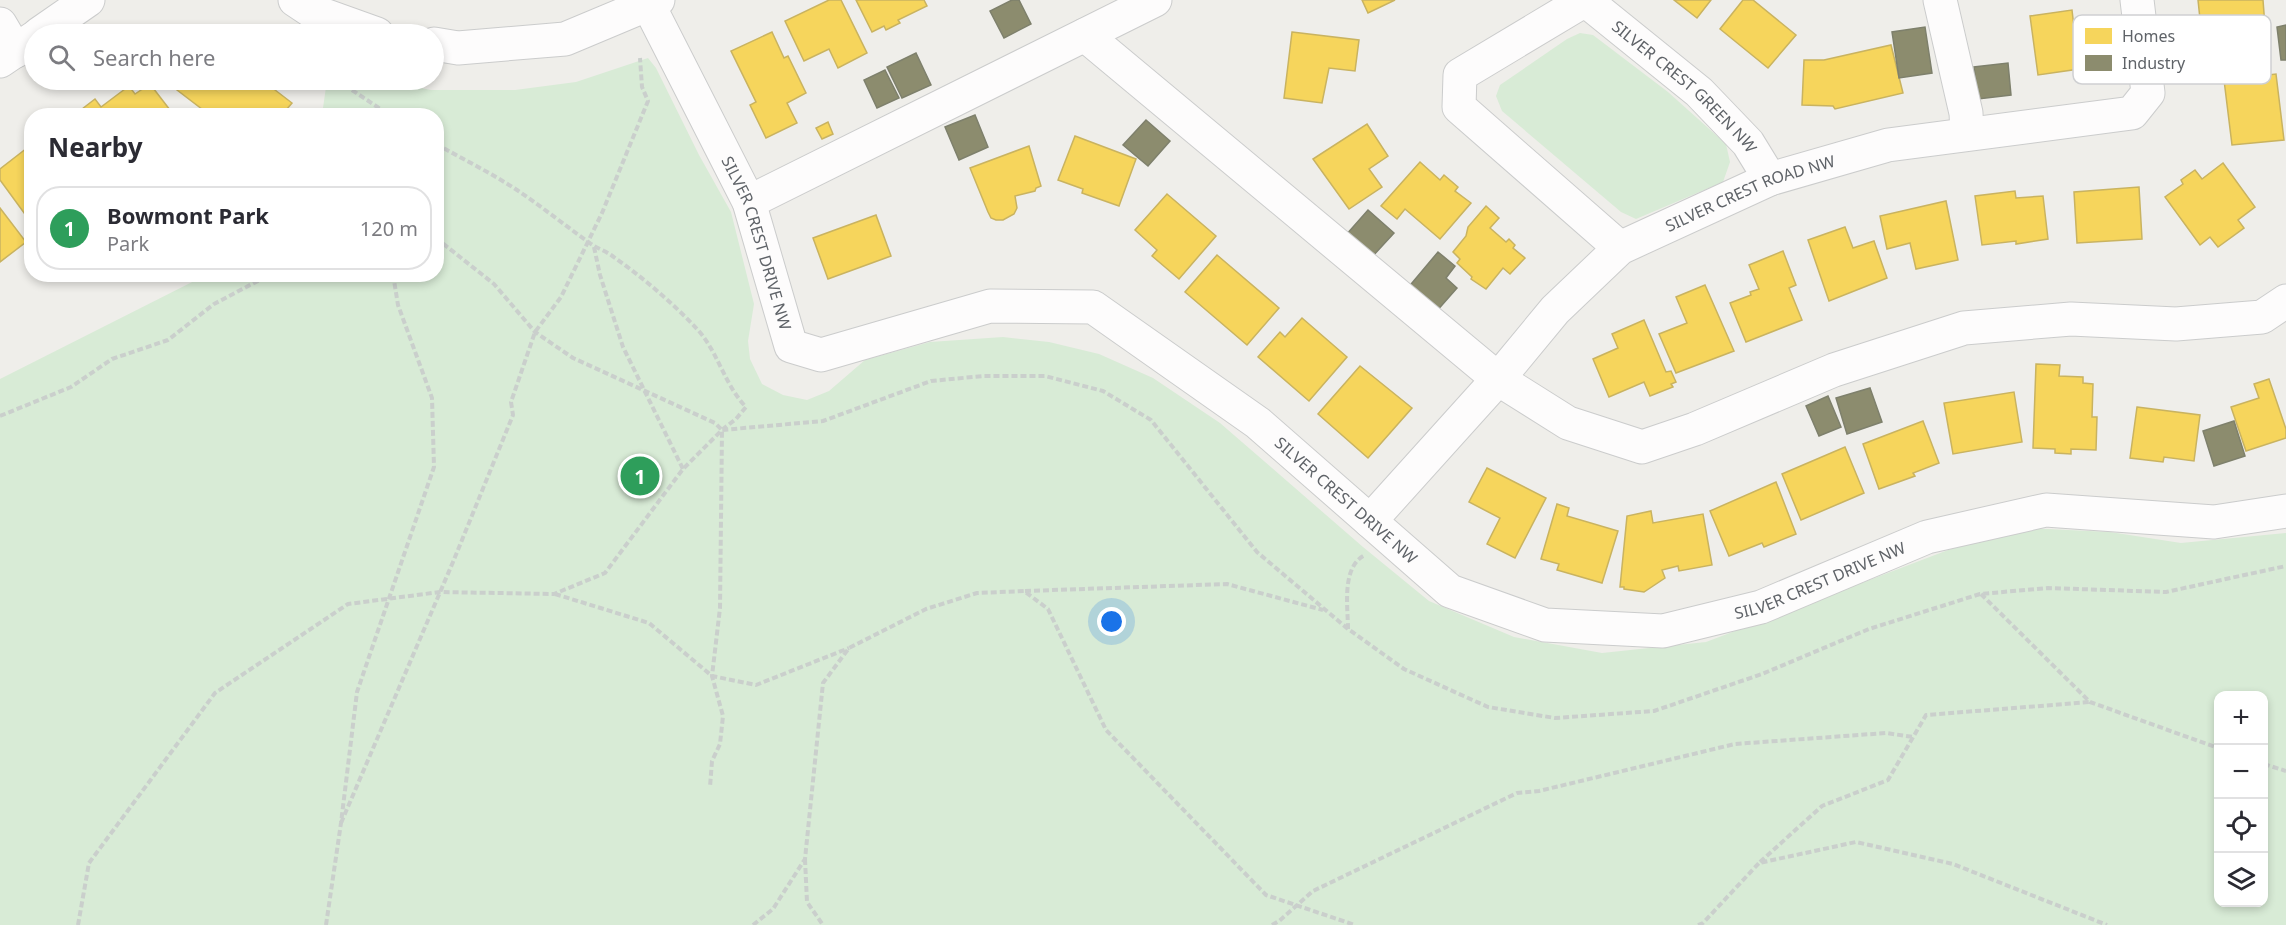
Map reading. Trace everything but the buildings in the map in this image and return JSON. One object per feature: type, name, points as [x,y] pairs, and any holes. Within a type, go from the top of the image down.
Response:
[{"type":"street","points":[[48,24],[88,0]]},
{"type":"street","points":[[295,0],[310,10],[349,24]]},
{"type":"street","points":[[749,202],[1155,0]]},
{"type":"street","name":"SILVER CREST GREEN NW","points":[[1620,248],[1459,106],[1460,75],[1585,0],[1699,92],[1748,143],[1770,179]]},
{"type":"street","points":[[1940,0],[1966,113],[1967,133]]},
{"type":"street","name":"SILVER CREST ROAD NW","points":[[2137,0],[2139,15]]},
{"type":"street","points":[[444,46],[458,48],[565,39],[651,2]]},
{"type":"street","name":"SILVER CREST DRIVE NW","points":[[651,2],[749,202],[790,346],[821,355],[990,306],[1093,307],[1258,423],[1450,591],[1545,625],[1663,631],[1761,607],[1927,537],[2046,510],[2214,522],[2286,511]]},
{"type":"street","points":[[1085,35],[1498,379],[1568,423],[1642,447],[1695,429],[1834,370],[1964,327],[2071,319],[2176,324],[2251,318],[2262,317],[2286,301]]},
{"type":"street","name":"SILVER CREST ROAD NW","points":[[1370,521],[1498,379],[1555,310],[1620,248],[1770,179],[1888,145],[2132,113],[2148,93],[2147,84]]},
{"type":"path","points":[[341,823],[513,415],[511,402],[535,332],[561,297],[588,242],[648,101],[642,87],[640,57]]},
{"type":"path","points":[[352,90],[380,108]]},
{"type":"path","points":[[444,149],[515,189],[588,242],[610,254],[673,306],[713,349],[727,381],[736,396],[746,406],[736,419],[683,469],[605,573],[554,594]]},
{"type":"path","points":[[444,244],[494,284],[535,332],[573,358],[715,423],[722,430],[720,608],[712,675],[723,716],[720,744],[712,761],[710,787]]},
{"type":"path","points":[[594,246],[600,275],[623,347],[683,469]]},
{"type":"path","points":[[0,416],[71,387],[119,356],[168,340],[214,304],[256,282]]},
{"type":"path","points":[[326,925],[357,692],[434,467],[432,398],[398,305],[394,282]]},
{"type":"path","points":[[722,430],[823,421],[931,381],[983,376],[1045,376],[1103,391],[1150,420],[1257,552],[1348,629],[1404,669],[1488,707],[1555,718],[1654,711],[1762,674],[1869,629],[1980,594],[2048,588],[2166,592],[2286,566]]},
{"type":"path","points":[[1348,629],[1348,586],[1351,571],[1360,558]]},
{"type":"path","points":[[78,925],[89,863],[215,693],[348,604],[440,592],[554,594],[648,622],[712,675],[756,686],[849,648],[926,609],[978,593],[1227,584],[1325,610]]},
{"type":"path","points":[[1024,591],[1048,609],[1106,730],[1266,895],[1355,925]]},
{"type":"path","points":[[1980,594],[2090,702]]},
{"type":"path","points":[[823,925],[807,902],[805,859],[824,683],[849,648]]},
{"type":"path","points":[[1698,925],[1703,923],[1759,863],[1822,807],[1888,780],[1926,715],[2090,702],[2214,747]]},
{"type":"path","points":[[1272,925],[1313,891],[1517,793],[1539,791],[1735,744],[1886,733],[1913,737]]},
{"type":"path","points":[[2268,765],[2286,771]]},
{"type":"path","points":[[1759,863],[1856,842],[1953,864],[2107,925]]},
{"type":"path","points":[[753,925],[773,909],[805,859]]},
{"type":"green space","points":[[1580,33],[1593,35],[1668,92],[1726,144],[1730,162],[1723,182],[1636,219],[1621,212],[1502,111],[1496,96],[1500,85],[1567,39]]},
{"type":"green space","points":[[648,58],[656,68],[699,155],[731,212],[754,304],[748,341],[750,359],[762,384],[783,395],[807,400],[829,391],[865,360],[930,342],[1003,337],[1049,342],[1099,354],[1153,378],[1220,423],[1429,601],[1514,637],[1602,653],[1706,642],[1956,547],[2025,528],[2110,532],[2181,543],[2286,533],[2286,925],[0,925],[0,379],[192,282],[444,282],[444,108],[323,108],[326,90],[515,90],[576,82]]},
{"type":"place","name":"Bowmont Park","points":[[640,476]]}]
